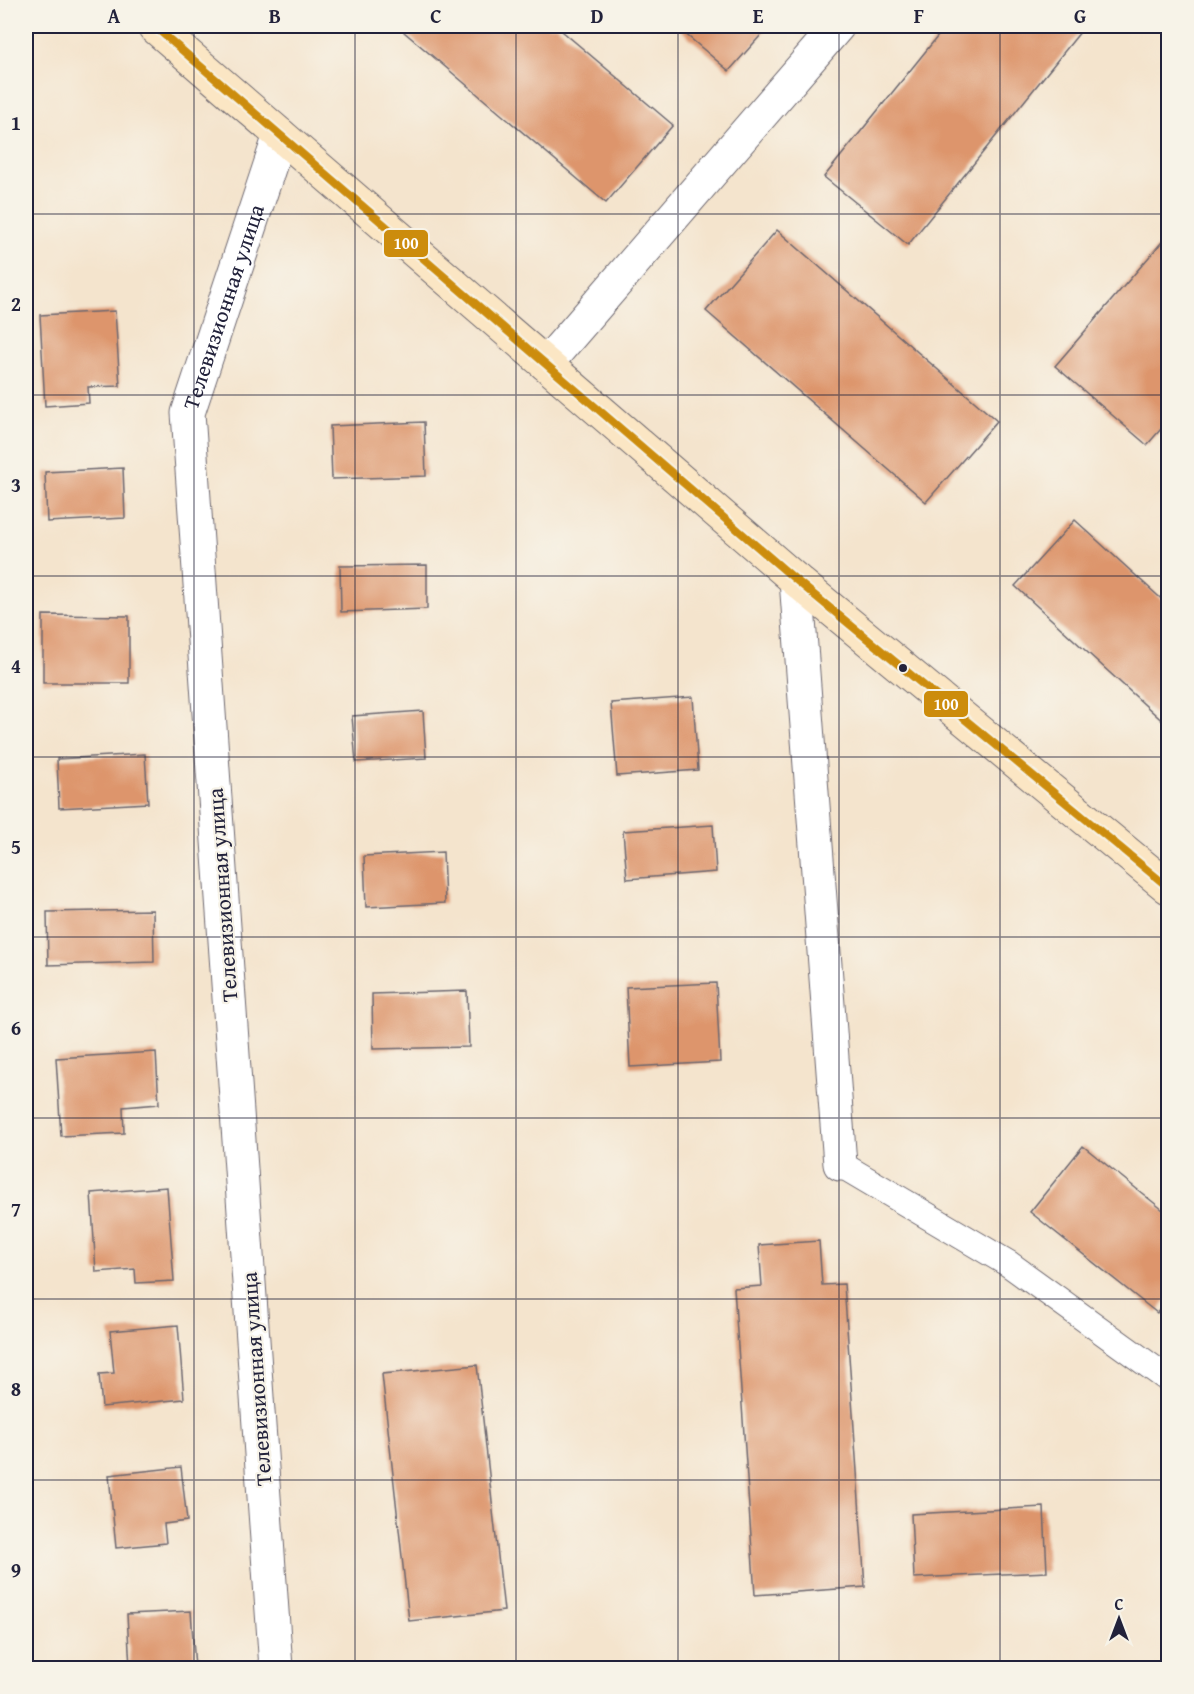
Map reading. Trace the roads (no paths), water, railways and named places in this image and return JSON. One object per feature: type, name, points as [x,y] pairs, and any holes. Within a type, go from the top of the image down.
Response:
[{"type":"main road","points":[[154,26],[796,580],[1168,887]]},
{"type":"street","points":[[546,364],[838,26]]},
{"type":"street","name":"Телевизионная улица","points":[[276,1668],[188,412],[280,135]]},
{"type":"street","points":[[796,580],[840,1164]]},
{"type":"lane","points":[[840,1164],[1009,1264],[1168,1379]]}]
